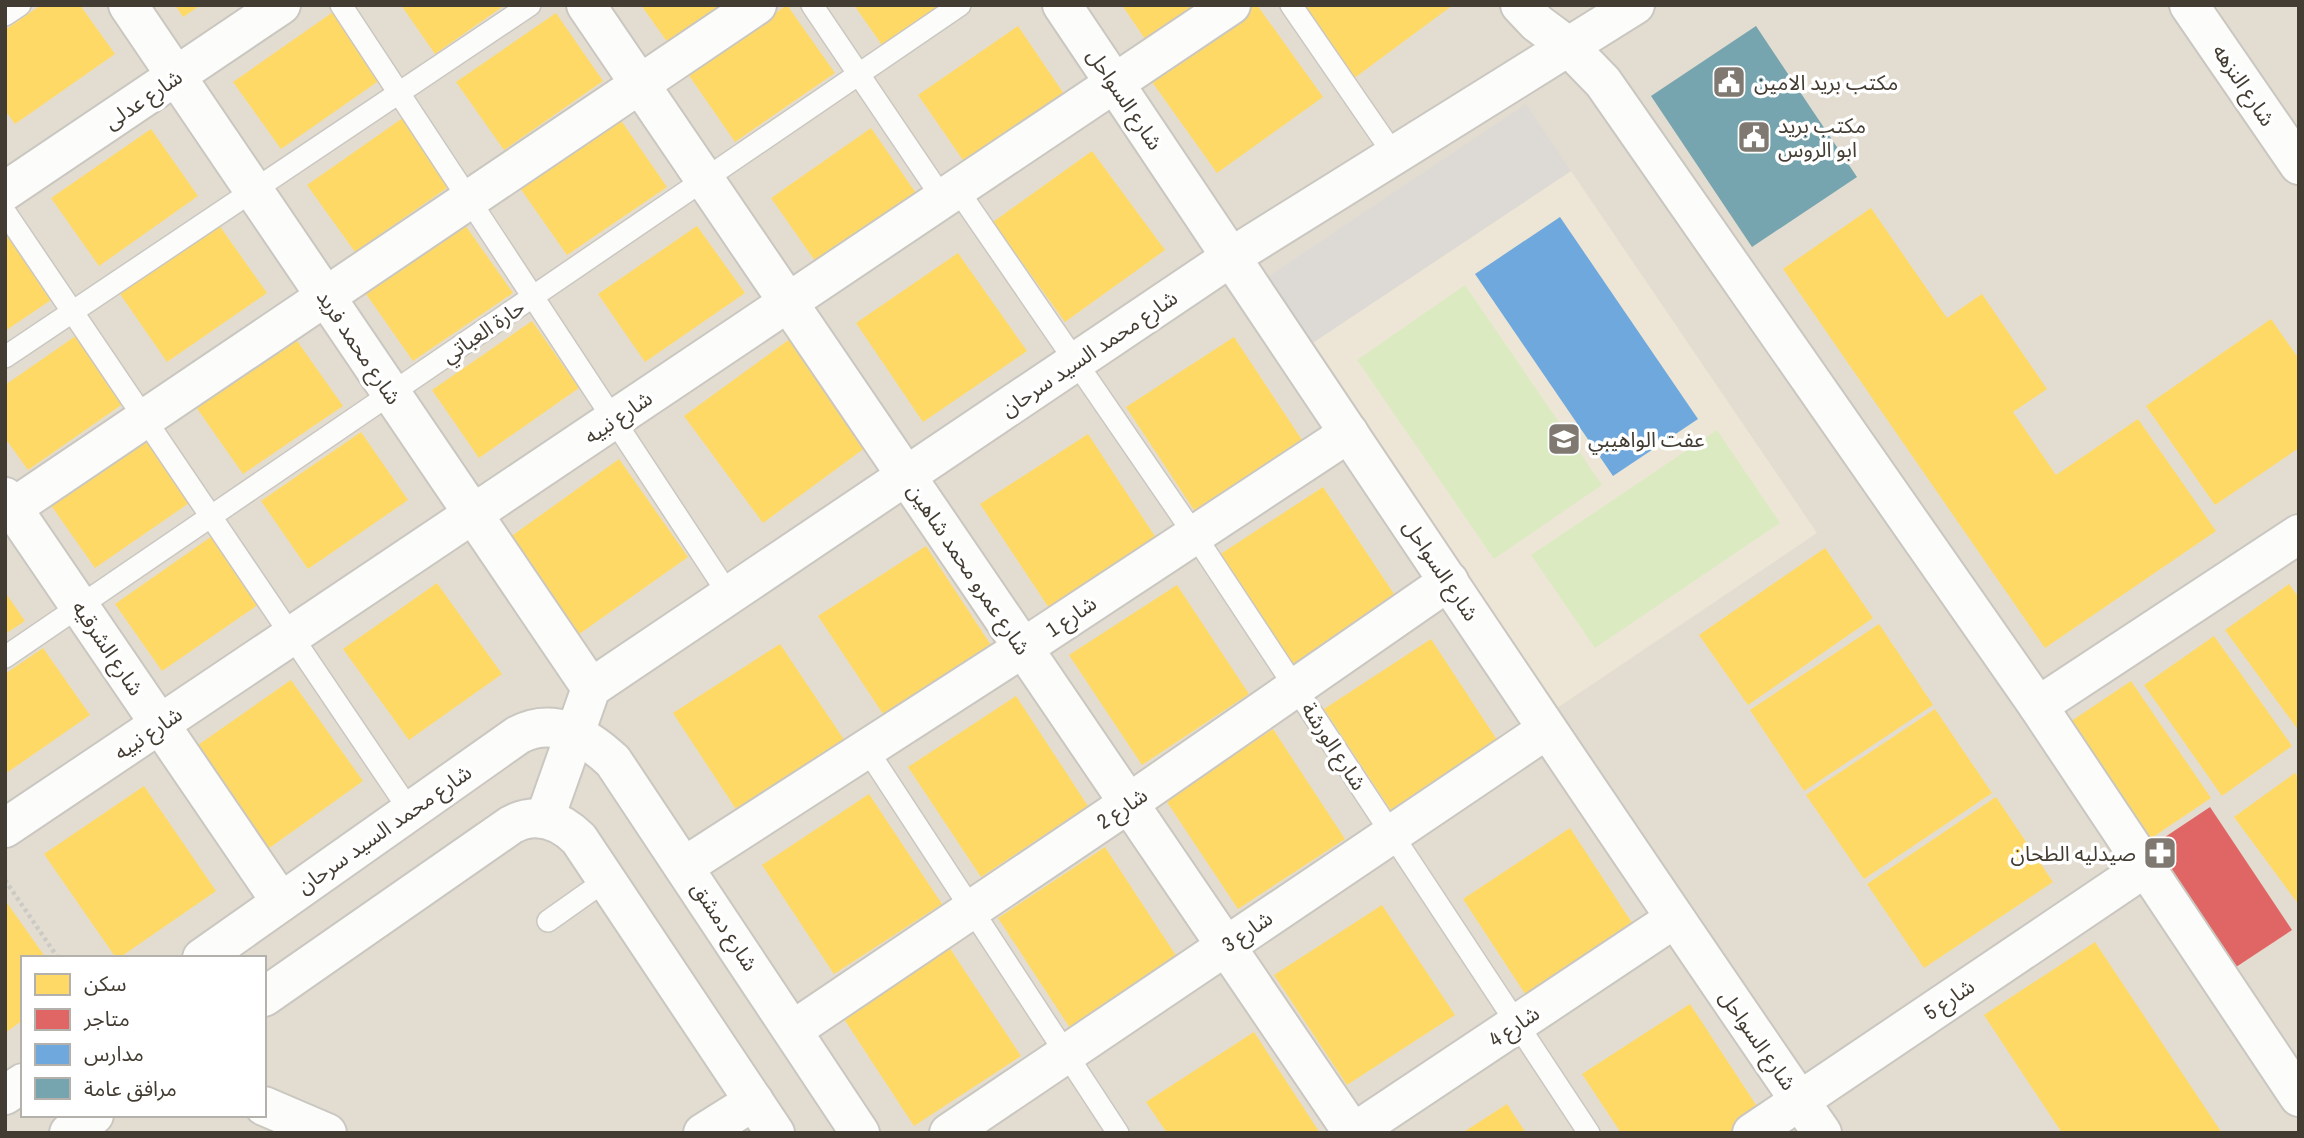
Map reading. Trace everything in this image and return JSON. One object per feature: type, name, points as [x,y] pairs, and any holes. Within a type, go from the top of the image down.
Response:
[{"type":"street","name":"شارع محمد فريد","points":[[128,5],[591,688]]},
{"type":"street","name":"شارع عدلى","points":[[5,191],[281,5]]},
{"type":"street","name":"شارع عمرو محمد شاهين","points":[[586,5],[1353,1133]]},
{"type":"street","points":[[8,506],[145,419],[757,5]]},
{"type":"street","name":"شارع السواحل","points":[[1062,5],[1546,730],[1822,1133]]},
{"type":"street","name":"شارع نبيه","points":[[5,828],[1231,5]]},
{"type":"street","points":[[1520,5],[1537,23],[1568,46],[1603,82],[2293,1076]]},
{"type":"street","name":"شارع محمد السيد سرحان","points":[[591,688],[1231,257],[1635,5]]},
{"type":"street","name":"شارع النزهه","points":[[2189,5],[2299,166]]},
{"type":"street","name":"شارع 1","points":[[685,866],[1349,433]]},
{"type":"street","name":"شارع الشرقيه","points":[[8,506],[281,902]]},
{"type":"street","points":[[2038,706],[2299,534]]},
{"type":"street","name":"شارع 2","points":[[793,1030],[1129,803],[1449,581]]},
{"type":"street","points":[[545,818],[591,688]]},
{"type":"street","name":"شارع محمد السيد سرحان","points":[[205,956],[527,730],[547,726],[575,733]]},
{"type":"street","name":"شارع 3","points":[[949,1133],[1546,730]]},
{"type":"street","name":"شارع دمشق","points":[[575,733],[599,748],[613,761],[860,1133]]},
{"type":"street","points":[[266,996],[511,825],[521,819],[545,818],[570,830],[775,1133]]},
{"type":"street","name":"شارع 5","points":[[1752,1133],[2146,867]]},
{"type":"street","name":"شارع 4","points":[[1353,1133],[1674,919]]},
{"type":"street","points":[[5,1096],[21,1084]]},
{"type":"street","points":[[703,1133],[754,1101]]},
{"type":"street","points":[[266,1107],[327,1133]]},
{"type":"street","points":[[69,1133],[91,1117]]},
{"type":"lane","points":[[5,15],[20,5]]},
{"type":"lane","points":[[341,5],[729,595]]},
{"type":"lane","points":[[5,357],[530,5]]},
{"type":"lane","name":"شارع الورشة","points":[[812,5],[858,75],[1076,362],[1194,534],[1590,1133]]},
{"type":"lane","name":"حارة العباتي","points":[[5,657],[960,5]]},
{"type":"lane","points":[[1291,5],[1395,156]]},
{"type":"lane","points":[[5,212],[410,811]]},
{"type":"lane","points":[[866,748],[1118,1133]]},
{"type":"lane","points":[[548,921],[606,880]]},
{"type":"path","points":[[5,880],[57,956]]},
{"type":"shaded area","points":[[5,5],[2299,5],[2299,1133],[5,1133]]},
{"type":"shaded area","points":[[1526,104],[1571,171],[1311,344],[1266,278]]},
{"type":"shaded area","name":"عفت الواهيبي","points":[[1571,171],[1817,533],[1557,708],[1311,344]]},
{"type":"green space","points":[[1465,285],[1602,485],[1494,559],[1357,360]]},
{"type":"green space","points":[[1717,430],[1780,523],[1595,648],[1531,555]]},
{"type":"building: سكن","points":[[41,5],[80,5],[115,54],[15,124],[5,110],[5,30]]},
{"type":"building: سكن","points":[[175,5],[201,5],[183,17]]},
{"type":"building: سكن","points":[[401,5],[505,5],[435,54]]},
{"type":"building: سكن","points":[[641,5],[722,5],[668,43]]},
{"type":"building: سكن","points":[[787,5],[835,73],[735,142],[688,74]]},
{"type":"building: سكن","points":[[854,5],[945,5],[884,48]]},
{"type":"building: سكن","points":[[1122,5],[1206,5],[1149,45]]},
{"type":"building: سكن","points":[[1252,5],[1257,5],[1323,97],[1217,173],[1150,79]]},
{"type":"building: سكن","points":[[1299,5],[1453,5],[1353,79]]},
{"type":"building: سكن","points":[[333,12],[380,80],[281,149],[233,82]]},
{"type":"building: سكن","points":[[556,13],[603,81],[504,150],[456,82]]},
{"type":"building: سكن","points":[[1018,26],[1064,94],[965,163],[918,95]]},
{"type":"building: سكن","points":[[407,115],[454,183],[355,252],[307,185]]},
{"type":"building: سكن","points":[[620,119],[667,187],[567,255],[520,188]]},
{"type":"building: سكن","points":[[871,128],[918,196],[818,265],[771,198]]},
{"type":"building: سكن","points":[[151,129],[198,196],[99,266],[51,198]]},
{"type":"building: سكن","points":[[1092,151],[1165,250],[1065,322],[993,222]]},
{"type":"building: سكن","points":[[1871,208],[1947,318],[1982,294],[2047,389],[2013,412],[2056,475],[2138,419],[2216,531],[2045,648],[1783,269]]},
{"type":"building: سكن","points":[[219,225],[267,293],[167,362],[120,294]]},
{"type":"building: سكن","points":[[465,225],[513,293],[413,361],[366,294]]},
{"type":"building: سكن","points":[[697,226],[745,293],[645,362],[598,294]]},
{"type":"building: سكن","points":[[5,229],[54,298],[5,331]]},
{"type":"building: سكن","points":[[958,253],[1027,351],[923,422],[856,323]]},
{"type":"building: سكن","points":[[2271,319],[2299,359],[2299,448],[2215,505],[2146,406]]},
{"type":"building: سكن","points":[[532,321],[579,388],[479,458],[432,390]]},
{"type":"building: سكن","points":[[80,333],[127,401],[28,470],[5,438],[5,385]]},
{"type":"building: سكن","points":[[794,336],[873,442],[763,523],[684,416]]},
{"type":"building: سكن","points":[[1234,337],[1306,446],[1198,516],[1126,407]]},
{"type":"building: سكن","points":[[295,338],[343,406],[243,474],[196,407]]},
{"type":"building: سكن","points":[[148,431],[195,499],[95,568],[48,501]]},
{"type":"building: سكن","points":[[361,432],[408,500],[308,569],[261,501]]},
{"type":"building: سكن","points":[[1088,434],[1160,544],[1053,614],[980,504]]},
{"type":"building: سكن","points":[[619,459],[688,557],[575,637],[506,540]]},
{"type":"building: سكن","points":[[1323,487],[1396,597],[1288,667],[1216,557]]},
{"type":"building: سكن","points":[[215,534],[262,602],[162,671],[115,604]]},
{"type":"building: سكن","points":[[926,546],[998,656],[891,726],[818,616]]},
{"type":"building: سكن","points":[[1825,548],[1873,618],[1748,705],[1699,635]]},
{"type":"building: سكن","points":[[437,583],[502,674],[409,740],[343,649]]},
{"type":"building: سكن","points":[[2289,584],[2299,598],[2299,731],[2225,630]]},
{"type":"building: سكن","points":[[1177,585],[1249,694],[1142,765],[1069,655]]},
{"type":"building: سكن","points":[[5,592],[25,621],[5,634]]},
{"type":"building: سكن","points":[[1879,624],[1933,705],[1804,791],[1750,710]]},
{"type":"building: سكن","points":[[2214,636],[2292,746],[2222,796],[2144,685]]},
{"type":"building: سكن","points":[[1431,639],[1503,749],[1396,818],[1324,709]]},
{"type":"building: سكن","points":[[780,644],[853,753],[745,823],[673,713]]},
{"type":"building: سكن","points":[[43,648],[90,715],[5,774],[5,674]]},
{"type":"building: سكن","points":[[291,680],[363,781],[261,854],[188,752]]},
{"type":"building: سكن","points":[[2131,681],[2211,798],[2141,845],[2061,728]]},
{"type":"building: سكن","points":[[1016,696],[1088,806],[981,877],[908,767]]},
{"type":"building: سكن","points":[[1935,709],[1992,793],[1864,879],[1806,795]]},
{"type":"building: سكن","points":[[1273,729],[1345,839],[1238,909],[1165,799]]},
{"type":"building: سكن","points":[[2295,773],[2299,778],[2299,905],[2234,817]]},
{"type":"building: سكن","points":[[144,786],[216,891],[122,956],[115,956],[44,854]]},
{"type":"building: سكن","points":[[869,794],[942,904],[834,974],[762,865]]},
{"type":"building: سكن","points":[[1996,797],[2053,882],[1924,968],[1867,884]]},
{"type":"building: سكن","points":[[1570,828],[1642,938],[1535,1009],[1463,899]]},
{"type":"building: سكن","points":[[1105,847],[1177,957],[1070,1028],[998,918]]},
{"type":"building: سكن","points":[[5,900],[45,956],[21,956],[21,1021],[5,1033]]},
{"type":"building: سكن","points":[[1382,905],[1455,1015],[1347,1085],[1274,975]]},
{"type":"building: سكن","points":[[2095,942],[2222,1133],[2062,1133],[1984,1015]]},
{"type":"building: سكن","points":[[949,947],[1021,1056],[914,1126],[842,1016]]},
{"type":"building: سكن","points":[[1690,1004],[1762,1114],[1733,1133],[1621,1133],[1582,1074]]},
{"type":"building: سكن","points":[[1254,1032],[1320,1133],[1167,1133],[1146,1102]]},
{"type":"building: سكن","points":[[1507,1104],[1526,1133],[1462,1133]]},
{"type":"building: متاجر","points":[[2210,807],[2292,930],[2230,971],[2147,849]]},
{"type":"building: مدارس","points":[[1560,217],[1698,419],[1613,476],[1475,274]]},
{"type":"building: مرافق عامة","name":"مكتب بريد ابو الروس","points":[[1756,26],[1857,177],[1752,247],[1651,96]]},
{"type":"place","name":"مكتب بريد الامين","points":[[1729,82]]},
{"type":"place","name":"مكتب بريد ابو الروس","points":[[1754,137]]},
{"type":"place","name":"عفت الواهيبي","points":[[1564,439]]},
{"type":"place","name":"صيدليه الطحان","points":[[2160,853]]}]
